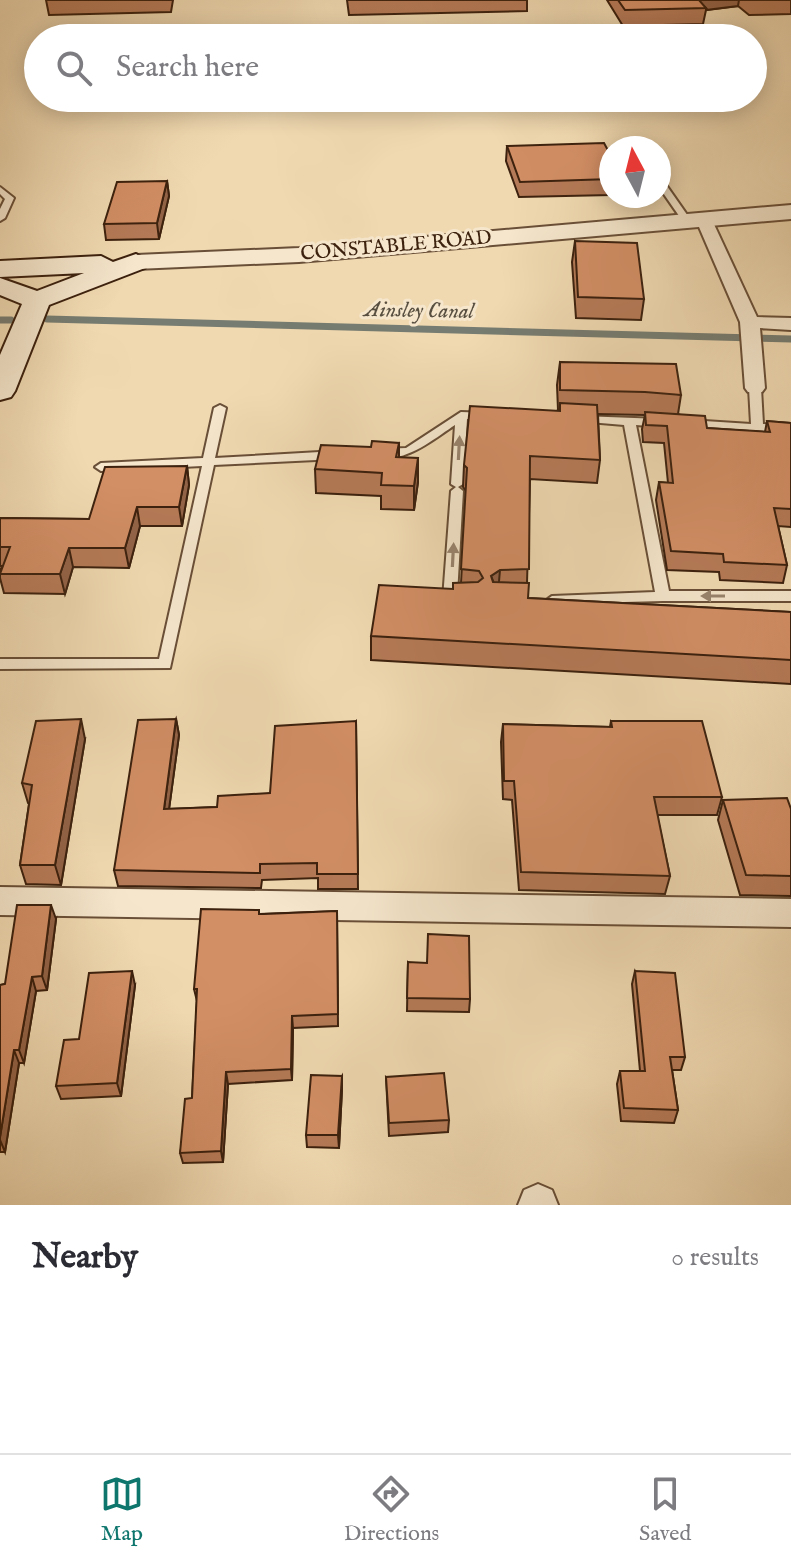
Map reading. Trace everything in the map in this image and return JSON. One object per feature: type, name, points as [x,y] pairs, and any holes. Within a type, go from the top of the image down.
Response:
[{"type":"main road","name":"CONSTABLE ROAD","points":[[0,269],[136,262]]},
{"type":"main road","points":[[0,286],[37,300],[136,262]]},
{"type":"main road","points":[[0,391],[37,300]]},
{"type":"street","name":"CONSTABLE ROAD","points":[[136,262],[299,255],[791,212]]},
{"type":"street","points":[[696,220],[751,333],[755,388]]},
{"type":"street","points":[[751,333],[791,324]]},
{"type":"street","points":[[0,901],[791,913]]},
{"type":"lane","points":[[0,190],[10,198],[0,218]]},
{"type":"lane","points":[[671,194],[696,220]]},
{"type":"lane","points":[[755,388],[757,427]]},
{"type":"lane","points":[[0,664],[165,664],[212,461],[220,408]]},
{"type":"lane","points":[[461,415],[450,599],[472,600]]},
{"type":"lane","points":[[363,454],[409,451],[461,415],[505,416]]},
{"type":"lane","points":[[567,419],[791,429]]},
{"type":"lane","points":[[629,421],[663,596]]},
{"type":"lane","points":[[101,467],[348,454]]},
{"type":"lane","points":[[533,602],[663,596],[791,596]]},
{"type":"building","points":[[618,0],[699,0],[706,8],[625,10]]},
{"type":"building","points":[[599,143],[599,179],[520,182],[507,146]]},
{"type":"building","points":[[167,181],[157,223],[104,224],[117,182]]},
{"type":"building","points":[[575,241],[637,243],[644,299],[578,297]]},
{"type":"building","points":[[560,362],[676,364],[681,395],[560,390]]},
{"type":"building","points":[[560,403],[597,405],[600,460],[530,456],[529,569],[500,570],[491,576],[493,582],[529,583],[528,598],[791,612],[791,660],[371,636],[379,585],[453,589],[453,583],[478,582],[483,578],[479,571],[461,569],[467,468],[464,465],[470,406],[560,411]]},
{"type":"building","points":[[645,412],[705,416],[707,428],[770,432],[767,421],[791,423],[791,509],[774,508],[787,565],[724,562],[723,554],[671,551],[659,482],[673,483],[667,426],[646,425]]},
{"type":"building","points":[[372,441],[399,443],[396,457],[418,458],[414,486],[381,485],[382,473],[315,469],[321,445],[371,447]]},
{"type":"building","points":[[187,466],[179,507],[137,507],[125,548],[69,548],[60,574],[0,574],[10,547],[0,547],[0,518],[89,519],[105,467]]},
{"type":"building","points":[[81,719],[55,865],[20,865],[32,785],[22,783],[36,721]]},
{"type":"building","points":[[176,719],[164,809],[217,807],[218,796],[270,793],[275,726],[356,721],[358,874],[317,874],[317,863],[260,864],[260,873],[114,870],[138,720]]},
{"type":"building","points":[[611,721],[702,721],[722,797],[654,797],[670,876],[521,872],[514,781],[504,781],[503,724],[612,727]]},
{"type":"building","points":[[787,798],[791,809],[791,876],[746,875],[723,800]]},
{"type":"building","points":[[17,905],[51,905],[42,976],[32,977],[19,1050],[14,1050],[0,1137],[0,985],[5,984]]},
{"type":"building","points":[[201,909],[259,910],[259,914],[337,911],[338,1014],[292,1016],[291,1069],[226,1072],[221,1151],[180,1153],[185,1099],[192,1098],[197,989],[194,989]]},
{"type":"building","points":[[428,934],[469,936],[470,999],[407,998],[408,962],[427,963]]},
{"type":"building","points":[[132,971],[117,1083],[56,1086],[64,1040],[79,1039],[89,973]]},
{"type":"building","points":[[635,971],[675,973],[685,1057],[670,1057],[678,1110],[624,1108],[620,1071],[645,1071]]},
{"type":"building","points":[[444,1073],[449,1120],[389,1123],[386,1077]]},
{"type":"building","points":[[311,1075],[342,1076],[338,1135],[306,1135]]},
{"type":"waterway","name":"Ainsley Canal","points":[[47,319],[791,339]]},
{"type":"waterway","name":"Ainsley Canal","points":[[0,320],[11,320]]}]
